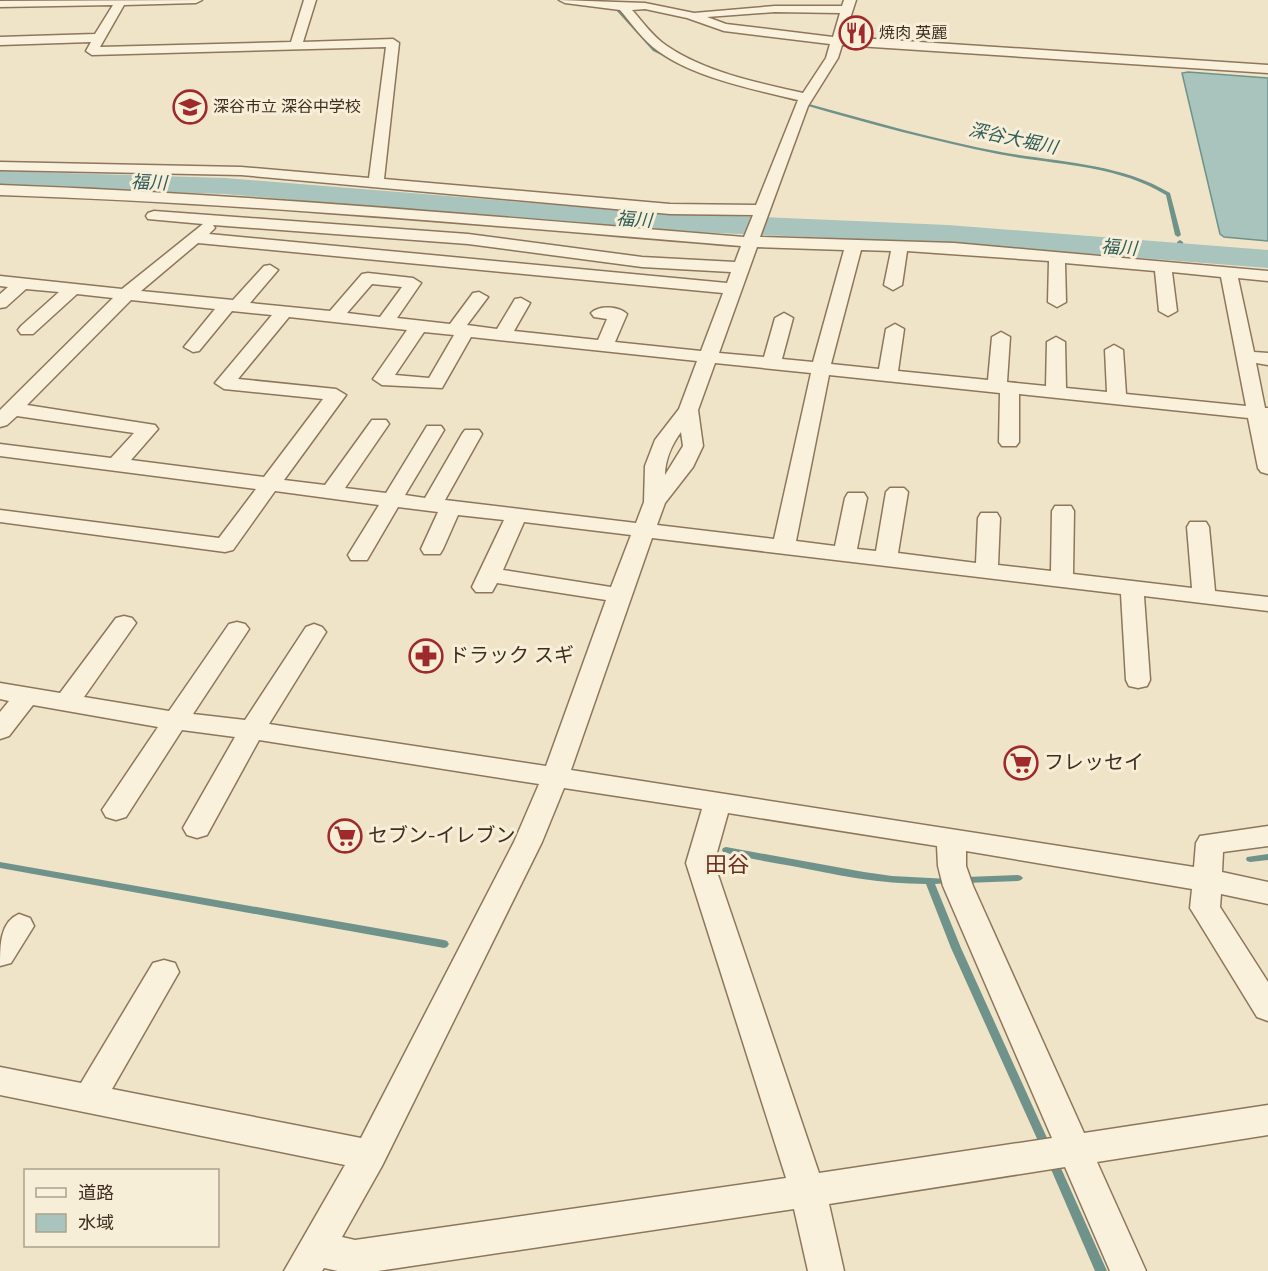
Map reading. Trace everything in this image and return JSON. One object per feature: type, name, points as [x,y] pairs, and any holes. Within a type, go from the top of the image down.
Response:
[{"type":"street","points":[[0,4],[196,0]]},
{"type":"street","points":[[296,45],[310,0]]},
{"type":"street","points":[[566,0],[645,6],[690,15],[709,24],[748,32],[1268,69]]},
{"type":"street","points":[[120,2],[92,51],[393,43],[376,184]]},
{"type":"street","points":[[623,4],[658,45],[676,56],[723,74],[805,98]]},
{"type":"street","points":[[309,1260],[370,1155],[528,842],[556,777],[619,595],[650,515],[683,467],[693,446],[688,410],[739,267],[805,98],[825,70],[848,5],[690,15]]},
{"type":"street","points":[[0,40],[98,38]]},
{"type":"street","points":[[0,166],[262,174],[670,209],[762,212]]},
{"type":"street","points":[[6,415],[128,293],[216,220],[262,174]]},
{"type":"street","points":[[0,190],[237,199],[652,235],[900,246],[1268,276]]},
{"type":"street","points":[[154,216],[482,241],[642,262],[739,267]]},
{"type":"street","points":[[482,241],[485,220]]},
{"type":"street","points":[[642,262],[652,235]]},
{"type":"street","points":[[195,238],[732,289]]},
{"type":"street","points":[[784,545],[821,368],[854,244]]},
{"type":"street","points":[[893,285],[900,246]]},
{"type":"street","points":[[1057,257],[1057,302]]},
{"type":"street","points":[[1163,267],[1168,310]]},
{"type":"street","points":[[193,347],[270,270]]},
{"type":"street","points":[[1228,272],[1246,357],[1263,413],[1268,468]]},
{"type":"street","points":[[335,316],[368,278],[413,283],[386,321]]},
{"type":"street","points":[[0,281],[707,357],[1263,413]]},
{"type":"street","points":[[0,303],[22,283]]},
{"type":"street","points":[[27,330],[74,288]]},
{"type":"street","points":[[420,325],[382,379],[435,384],[479,297]]},
{"type":"street","points":[[502,334],[521,303]]},
{"type":"street","points":[[0,516],[225,545],[336,395],[224,382],[286,310]]},
{"type":"street","points":[[600,313],[618,314],[604,346]]},
{"type":"street","points":[[772,363],[784,318]]},
{"type":"street","points":[[888,374],[895,329]]},
{"type":"street","points":[[1001,337],[1009,442]]},
{"type":"street","points":[[1056,342],[1056,392]]},
{"type":"street","points":[[1114,350],[1117,398]]},
{"type":"street","points":[[1246,357],[1268,359]]},
{"type":"street","points":[[6,415],[148,429],[115,466]]},
{"type":"street","points":[[331,492],[379,424]]},
{"type":"street","points":[[358,555],[434,430]]},
{"type":"street","points":[[432,549],[442,506],[472,434]]},
{"type":"street","points":[[0,450],[517,515],[650,515],[784,545],[1268,604]]},
{"type":"street","points":[[886,558],[897,492]]},
{"type":"street","points":[[844,553],[856,498]]},
{"type":"street","points":[[1062,579],[1063,511]]},
{"type":"street","points":[[517,515],[487,581],[619,595]]},
{"type":"street","points":[[987,570],[989,518]]},
{"type":"street","points":[[1198,527],[1204,596]]},
{"type":"street","points":[[1132,587],[1138,680]]},
{"type":"street","points":[[67,702],[124,623]]},
{"type":"street","points":[[116,810],[237,629]]},
{"type":"street","points":[[196,828],[252,730],[314,632]]},
{"type":"street","points":[[0,691],[176,721],[252,730],[951,838],[1206,880],[1268,893]]},
{"type":"street","points":[[0,730],[27,695]]},
{"type":"street","points":[[717,803],[700,864],[808,1191],[826,1271]]},
{"type":"street","points":[[1268,836],[1210,843],[1205,908],[1268,1008]]},
{"type":"street","points":[[951,838],[952,866],[958,886],[1128,1271]]},
{"type":"street","points":[[0,954],[19,926]]},
{"type":"street","points":[[89,1099],[164,972]]},
{"type":"street","points":[[0,1081],[370,1155]]},
{"type":"street","points":[[309,1260],[355,1257],[808,1191],[1073,1148],[1268,1120]]},
{"type":"water","points":[[1182,73],[1268,78],[1268,241],[1224,237],[1220,234]]},
{"type":"waterway","name":"深谷大堀川","points":[[617,9],[654,50],[679,62]]},
{"type":"waterway","name":"深谷大堀川","points":[[767,92],[795,100]]},
{"type":"waterway","name":"深谷大堀川","points":[[809,105],[982,149],[1132,177],[1168,194],[1178,235]]},
{"type":"waterway","name":"福川","points":[[0,179],[225,186],[645,221],[948,234],[1268,259]]},
{"type":"waterway","name":"深谷大堀川","points":[[1180,242],[1181,252]]},
{"type":"waterway","points":[[726,850],[864,876],[929,881]]},
{"type":"waterway","points":[[1250,859],[1268,857]]},
{"type":"waterway","points":[[0,865],[444,944]]},
{"type":"waterway","points":[[966,880],[1018,878]]},
{"type":"waterway","points":[[929,881],[946,881]]},
{"type":"waterway","points":[[929,881],[956,948],[1047,1149]]},
{"type":"waterway","points":[[1052,1160],[1101,1271]]},
{"type":"place","name":"焼肉 英麗","points":[[856,33]]},
{"type":"place","name":"深谷市立 深谷中学校","points":[[190,107]]},
{"type":"place","name":"ドラック スギ","points":[[426,656]]},
{"type":"place","name":"フレッセイ","points":[[1021,763]]},
{"type":"place","name":"セブン-イレブン","points":[[345,836]]},
{"type":"district","name":"田谷","points":[[727,865]]}]
